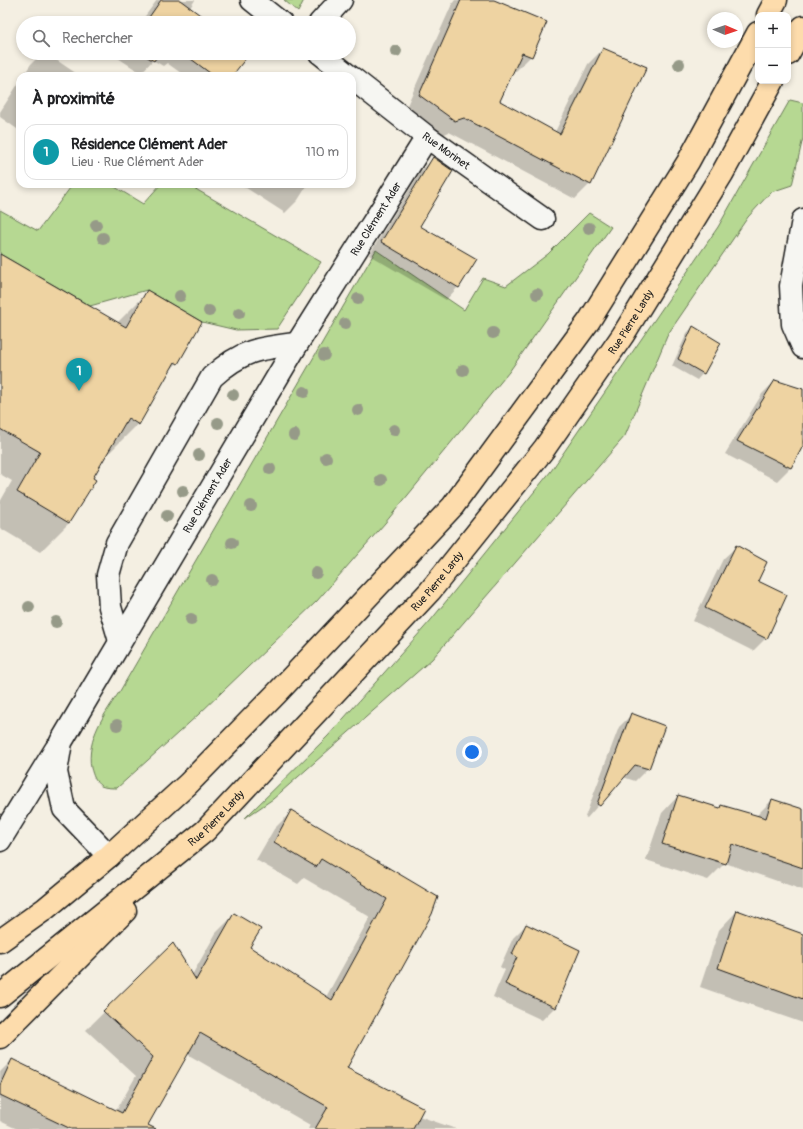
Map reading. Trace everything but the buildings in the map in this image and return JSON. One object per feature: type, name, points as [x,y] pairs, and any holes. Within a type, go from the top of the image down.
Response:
[{"type":"main road","points":[[770,12],[776,0]]},
{"type":"main road","points":[[791,48],[803,26]]},
{"type":"main road","points":[[0,941],[45,909],[109,856],[188,784],[276,694],[453,506],[589,321],[688,162],[755,39]]},
{"type":"main road","name":"Rue Pierre Lardy","points":[[0,996],[205,830],[430,592],[544,449],[623,335],[722,174],[771,84]]},
{"type":"main road","points":[[0,1036],[205,830]]},
{"type":"street","points":[[252,0],[272,16]]},
{"type":"street","points":[[326,16],[341,0]]},
{"type":"street","points":[[329,60],[344,72]]},
{"type":"street","name":"Rue Morinet","points":[[356,81],[427,137],[543,219]]},
{"type":"street","name":"Rue Clément Ader","points":[[109,856],[64,809],[56,772],[61,742],[297,344],[427,137]]},
{"type":"street","points":[[803,220],[791,286],[793,324],[803,347]]},
{"type":"street","points":[[120,641],[110,607],[108,575],[117,543],[212,377],[228,362],[258,348],[297,344]]},
{"type":"street","points":[[0,840],[61,742]]},
{"type":"green space","points":[[284,0],[304,0],[298,12]]},
{"type":"green space","points":[[790,100],[803,103],[803,138],[792,185],[771,192],[748,217],[668,334],[625,436],[432,659],[273,799],[245,818],[328,736],[431,620],[551,471],[718,227]]},
{"type":"green space","points":[[70,188],[117,188],[143,204],[157,188],[194,188],[321,262],[277,329],[236,330],[202,322],[147,290],[90,306],[0,254],[0,210],[38,231]]},
{"type":"green space","points":[[589,213],[611,227],[509,372],[385,523],[317,601],[199,714],[117,788],[101,786],[96,780],[91,768],[90,757],[94,737],[103,717],[120,691],[376,250],[464,310],[483,278],[506,286],[548,254]]},
{"type":"place","name":"Résidence Clément Ader","points":[[79,391]]}]
